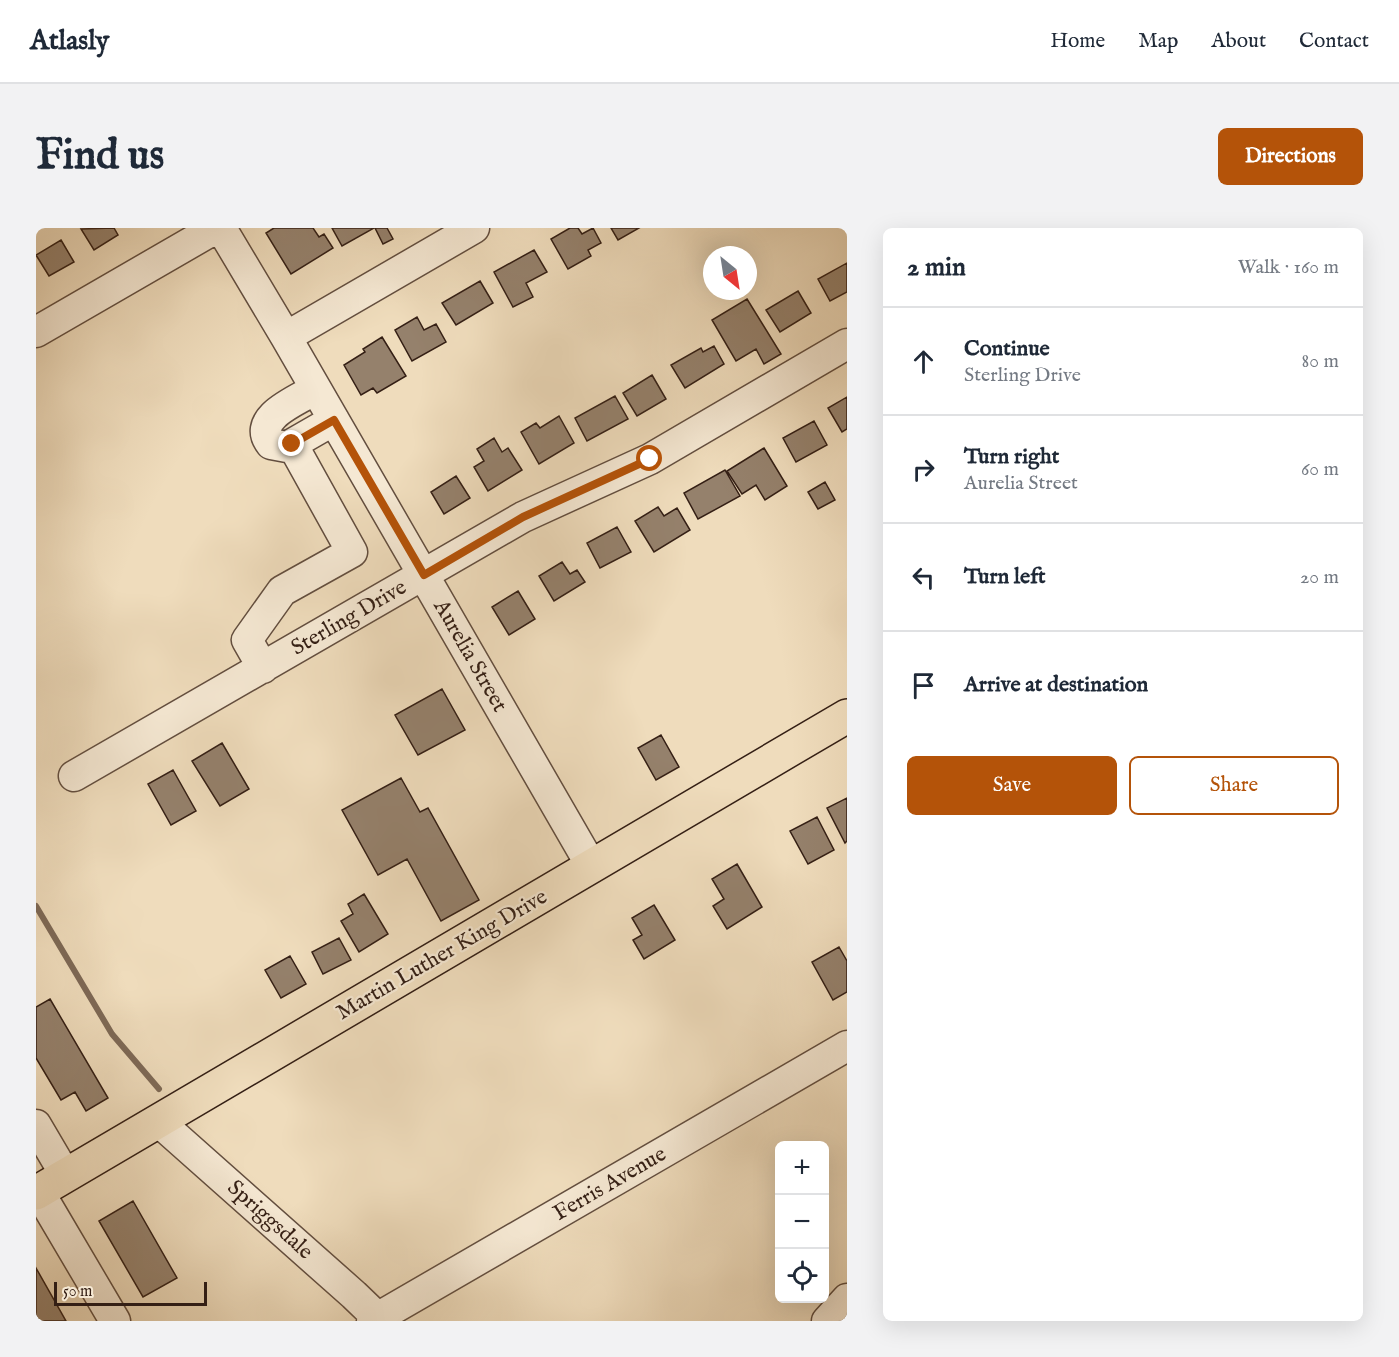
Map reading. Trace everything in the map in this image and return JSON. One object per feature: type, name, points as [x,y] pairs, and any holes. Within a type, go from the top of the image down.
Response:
[{"type":"main road","name":"Martin Luther King Drive","points":[[47,1187],[847,716]]},
{"type":"street","points":[[36,332],[216,228]]},
{"type":"street","name":"Aurelia Street","points":[[221,228],[592,867]]},
{"type":"street","points":[[286,337],[474,228]]},
{"type":"street","name":"Sterling Drive","points":[[74,776],[523,517],[650,459],[847,344]]},
{"type":"street","points":[[316,389],[269,418],[265,427],[266,437],[271,444],[287,447],[334,420]]},
{"type":"street","points":[[263,668],[247,640],[282,591],[352,552],[292,444]]},
{"type":"street","name":"Ferris Avenue","points":[[377,1320],[847,1046]]},
{"type":"street","name":"Spriggsdale","points":[[158,1121],[377,1320]]},
{"type":"street","points":[[36,1125],[47,1187],[115,1321]]},
{"type":"street","points":[[827,1321],[847,1299]]},
{"type":"building","points":[[114,228],[118,235],[94,250],[81,229]]},
{"type":"building","points":[[274,228],[313,228],[319,237],[324,234],[333,248],[291,274],[266,233]]},
{"type":"building","points":[[332,228],[374,228],[342,246]]},
{"type":"building","points":[[375,228],[387,228],[393,239],[383,244]]},
{"type":"building","points":[[570,228],[578,228],[582,234],[593,228],[601,243],[588,250],[591,256],[568,269],[551,239]]},
{"type":"building","points":[[611,228],[639,228],[618,240]]},
{"type":"building","points":[[61,240],[74,262],[49,276],[36,255]]},
{"type":"building","points":[[534,250],[547,272],[526,283],[533,297],[513,307],[494,272]]},
{"type":"building","points":[[847,263],[847,292],[830,301],[818,279]]},
{"type":"building","points":[[480,281],[493,303],[456,325],[442,303]]},
{"type":"building","points":[[798,291],[811,313],[780,332],[766,310]]},
{"type":"building","points":[[748,300],[781,354],[764,364],[756,349],[736,361],[712,320]]},
{"type":"building","points":[[417,317],[424,330],[436,324],[446,342],[412,361],[395,330]]},
{"type":"building","points":[[382,337],[406,376],[377,393],[373,388],[361,395],[344,365],[365,352],[363,349]]},
{"type":"building","points":[[714,346],[724,364],[685,388],[671,365],[701,348],[703,352]]},
{"type":"building","points":[[652,375],[666,399],[637,416],[623,393]]},
{"type":"building","points":[[615,396],[628,419],[587,441],[575,418]]},
{"type":"building","points":[[847,397],[847,429],[842,432],[828,408]]},
{"type":"building","points":[[559,416],[574,443],[539,464],[521,432],[536,423],[540,428]]},
{"type":"building","points":[[814,421],[827,445],[796,462],[783,438]]},
{"type":"building","points":[[494,438],[502,452],[508,448],[522,470],[488,491],[474,467],[484,461],[477,449]]},
{"type":"building","points":[[764,448],[787,486],[765,500],[756,485],[742,494],[727,471]]},
{"type":"building","points":[[725,470],[740,496],[698,519],[684,493]]},
{"type":"building","points":[[456,476],[470,498],[444,514],[431,492]]},
{"type":"building","points":[[825,482],[835,500],[818,509],[808,492]]},
{"type":"building","points":[[658,507],[664,516],[677,508],[690,530],[654,552],[635,521]]},
{"type":"building","points":[[617,527],[631,552],[600,568],[587,543]]},
{"type":"building","points":[[562,562],[570,574],[577,570],[585,582],[554,601],[539,576]]},
{"type":"building","points":[[518,591],[535,619],[509,635],[492,607]]},
{"type":"building","points":[[442,689],[465,730],[418,755],[395,715]]},
{"type":"building","points":[[661,735],[679,767],[656,780],[638,748]]},
{"type":"building","points":[[222,743],[249,789],[220,806],[192,761]]},
{"type":"building","points":[[173,770],[196,811],[171,825],[148,784]]},
{"type":"building","points":[[401,778],[420,812],[428,808],[479,900],[441,921],[407,859],[378,875],[342,810]]},
{"type":"building","points":[[847,798],[847,841],[845,843],[827,808]]},
{"type":"building","points":[[817,817],[834,850],[808,864],[790,831]]},
{"type":"building","points":[[737,864],[762,907],[727,929],[713,906],[724,899],[712,879]]},
{"type":"building","points":[[364,894],[388,934],[359,952],[341,921],[353,914],[348,904]]},
{"type":"building","points":[[654,905],[675,940],[644,959],[633,940],[642,935],[632,918]]},
{"type":"building","points":[[339,938],[351,960],[323,974],[312,952]]},
{"type":"building","points":[[839,947],[847,961],[847,992],[833,1000],[812,962]]},
{"type":"building","points":[[290,956],[306,984],[281,998],[265,970]]},
{"type":"building","points":[[50,999],[108,1098],[86,1111],[75,1092],[61,1100],[36,1058],[36,1007]]},
{"type":"building","points":[[133,1201],[177,1278],[143,1297],[99,1221]]},
{"type":"building","points":[[36,1268],[66,1321],[39,1321],[36,1315]]},
{"type":"waterway","points":[[36,906],[112,1034],[159,1089]]},
{"type":"route","points":[[292,444],[334,420],[424,575],[523,517],[650,459]]}]
